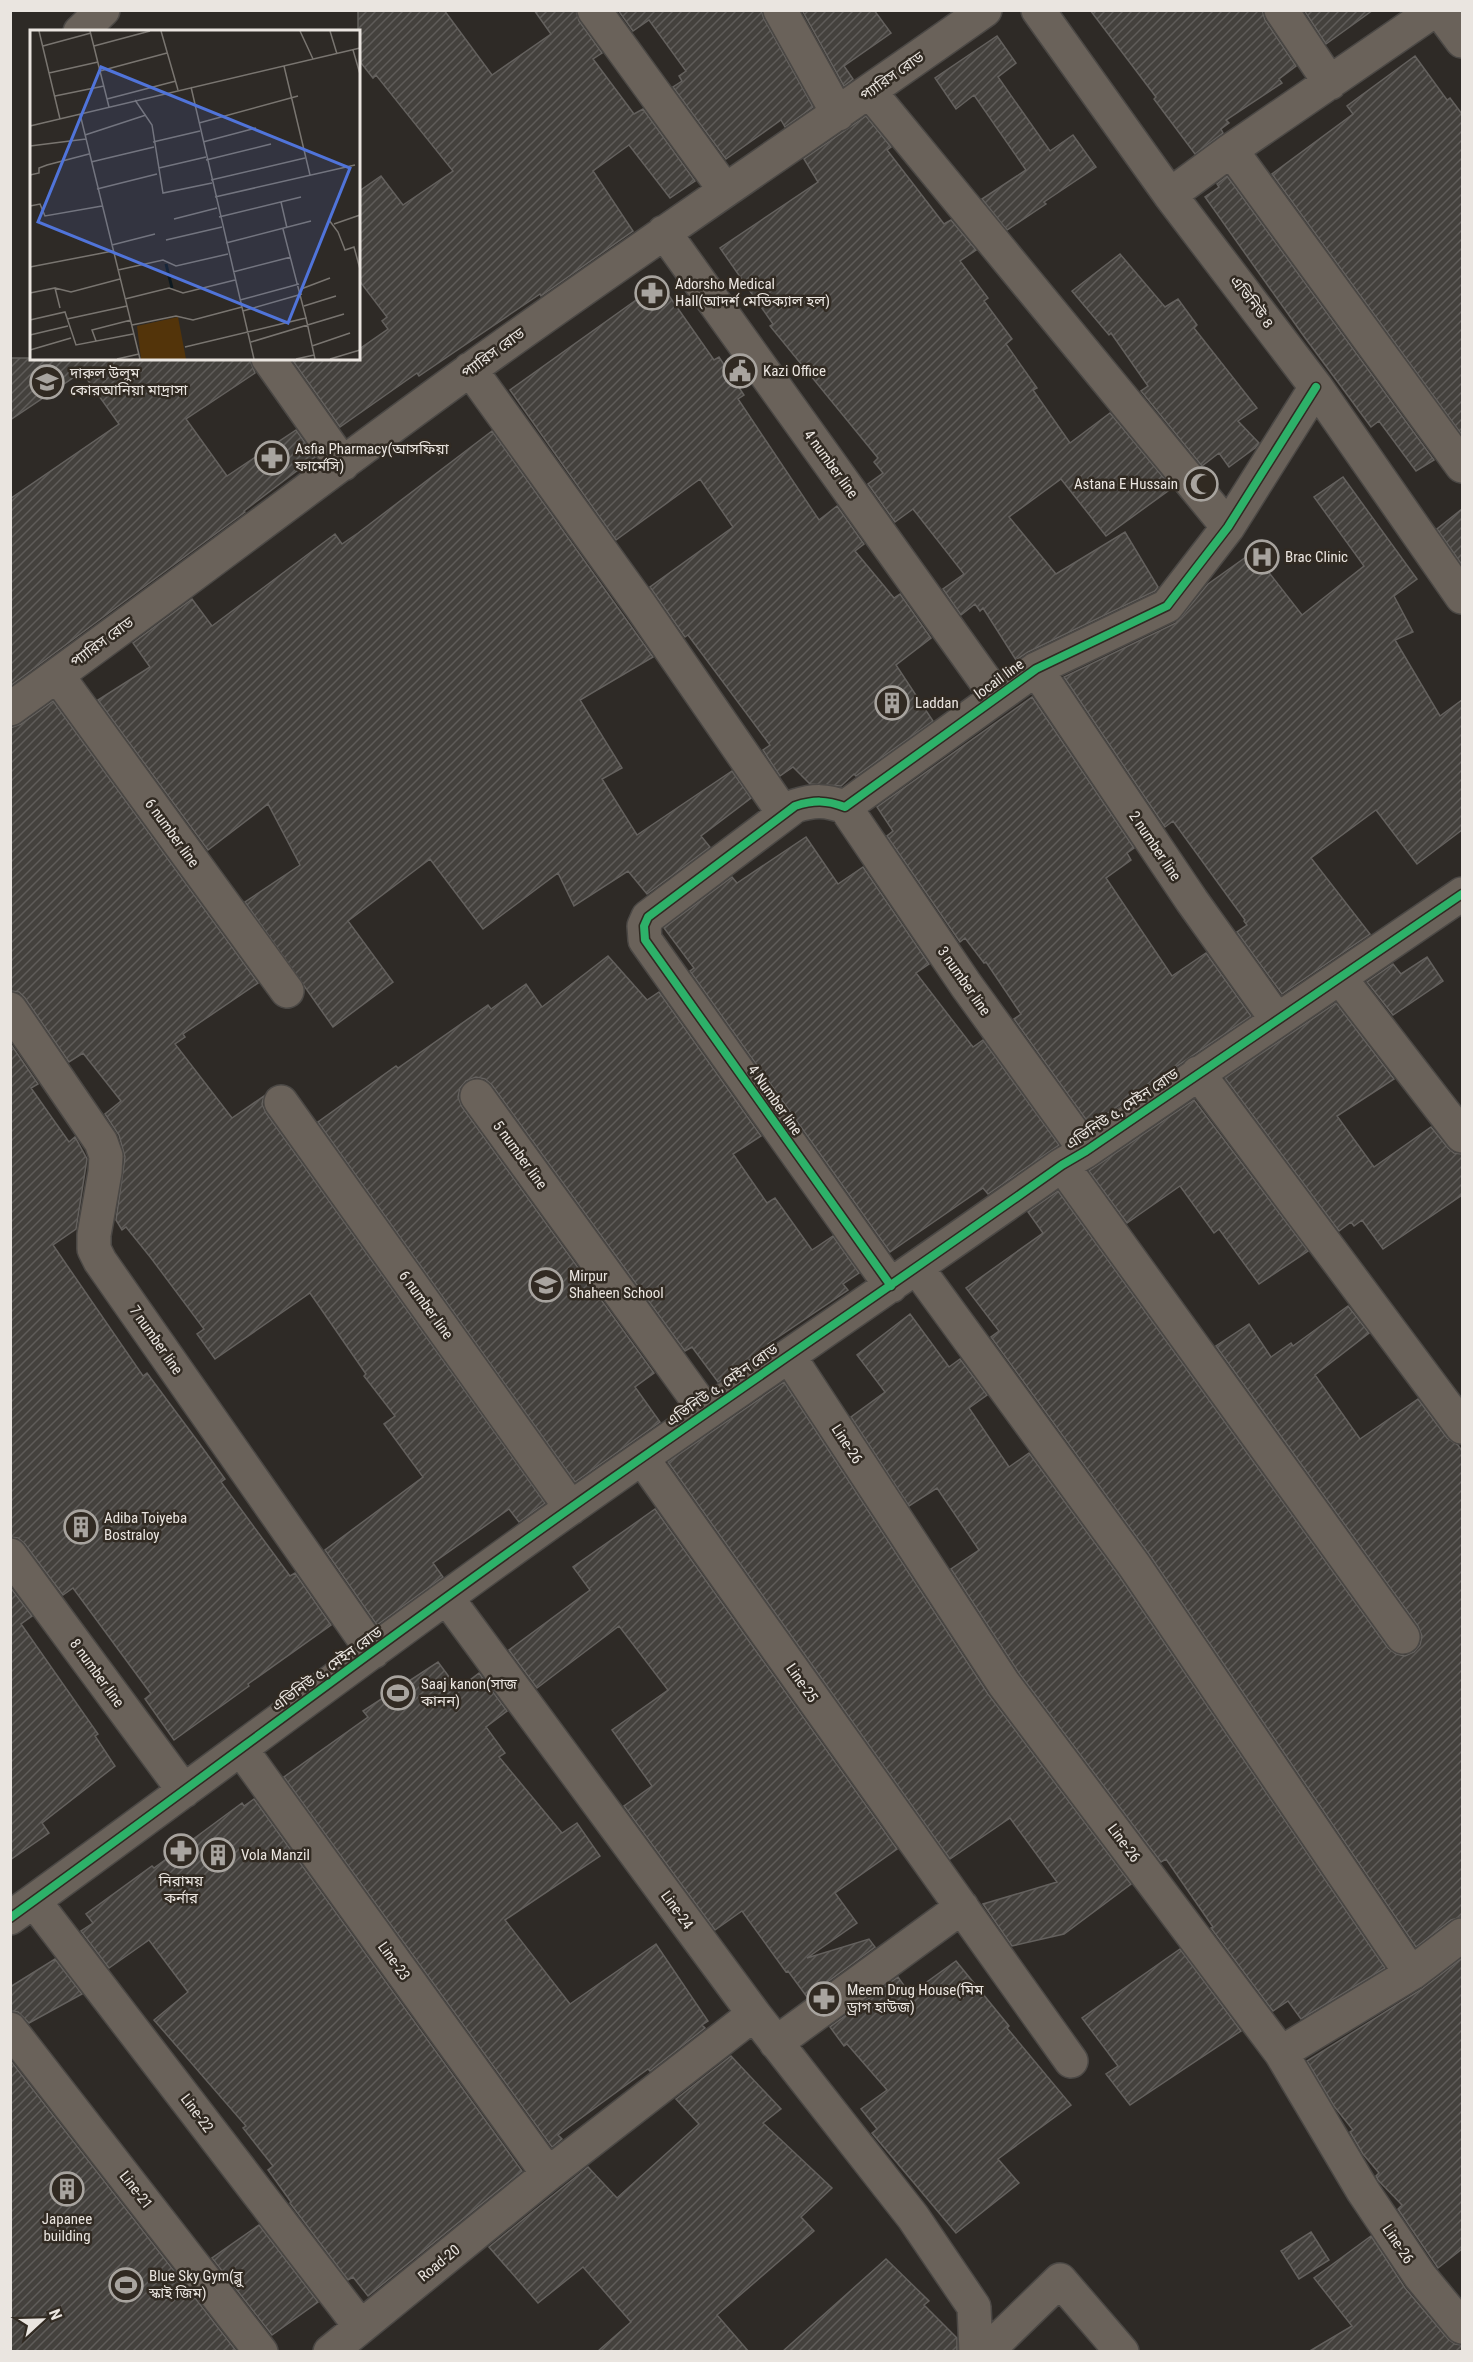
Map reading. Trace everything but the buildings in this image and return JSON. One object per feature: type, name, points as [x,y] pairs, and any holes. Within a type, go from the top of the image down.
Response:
[{"type":"street","points":[[82,30],[103,10]]},
{"type":"street","points":[[594,10],[726,190]]},
{"type":"street","points":[[780,10],[838,114]]},
{"type":"street","name":"প্যারিস রোড","points":[[12,704],[57,675],[470,369],[985,10]]},
{"type":"street","name":"এভিনিউ ৪","points":[[1038,10],[1170,195],[1316,387],[1462,597]]},
{"type":"street","points":[[1281,10],[1330,82]]},
{"type":"street","points":[[1170,195],[1231,150],[1437,10],[1462,41]]},
{"type":"street","points":[[870,92],[1228,527]]},
{"type":"street","points":[[1231,150],[1462,466]]},
{"type":"street","name":"4 number line","points":[[664,232],[997,697]]},
{"type":"street","points":[[269,360],[343,464]]},
{"type":"street","points":[[470,369],[639,605],[784,814],[795,806],[814,800],[830,801],[845,807]]},
{"type":"street","name":"locail line","points":[[845,807],[1036,669],[1167,606],[1228,527],[1316,387]]},
{"type":"street","name":"2 number line","points":[[1036,669],[1192,901],[1277,1020]]},
{"type":"street","name":"6 number line","points":[[57,675],[287,991]]},
{"type":"street","name":"3 number line","points":[[845,807],[966,985],[1074,1158],[1403,1637]]},
{"type":"street","name":"4 Number line","points":[[784,814],[648,916],[644,926],[645,940],[904,1277],[1134,1565],[1402,1960]]},
{"type":"street","name":"এভিনিউ ৫, মেইন রোড","points":[[22,1909],[706,1412],[1462,894]]},
{"type":"street","points":[[1340,978],[1462,1136]]},
{"type":"street","name":"7 number line","points":[[10,1009],[101,1142],[106,1156],[94,1235],[94,1249],[100,1261],[373,1652]]},
{"type":"street","points":[[1198,1073],[1462,1427]]},
{"type":"street","name":"5 number line","points":[[477,1096],[706,1412]]},
{"type":"street","name":"6 number line","points":[[281,1102],[571,1508]]},
{"type":"street","name":"Line-26","points":[[789,1356],[1004,1684],[1281,2054],[1363,2191],[1420,2276],[1462,2327]]},
{"type":"street","name":"Line-25","points":[[642,1458],[1071,2061]]},
{"type":"street","name":"8 number line","points":[[10,1554],[184,1791]]},
{"type":"street","name":"Line-24","points":[[447,1598],[754,2014],[913,2217],[974,2307],[976,2352]]},
{"type":"street","name":"Line-23","points":[[241,1749],[548,2174]]},
{"type":"street","points":[[776,2043],[962,1907]]},
{"type":"street","name":"Line-22","points":[[22,1909],[360,2326]]},
{"type":"street","points":[[1281,2054],[1412,1973],[1462,1935]]},
{"type":"street","name":"Road-20","points":[[330,2352],[548,2174],[754,2014]]},
{"type":"street","name":"Line-21","points":[[10,2028],[261,2352]]},
{"type":"street","points":[[986,2352],[1060,2280],[1122,2352]]},
{"type":"cycle path","points":[[891,1286],[645,940],[644,926],[648,917],[795,806],[820,802],[845,807],[1036,669],[1167,606],[1228,527],[1316,387]]},
{"type":"cycle path","points":[[10,1918],[633,1464],[1062,1165],[1086,1151],[1462,894]]},
{"type":"place","name":"Adorsho Medical Hall(আদর্শ মেডিক্যাল হল)","points":[[652,293]]},
{"type":"place","name":"Kazi Office","points":[[740,371]]},
{"type":"place","name":"দারুল উলুম কোরআনিয়া মাদ্রাসা","points":[[47,382]]},
{"type":"place","name":"Asfia Pharmacy(আসফিয়া ফার্মেসি)","points":[[272,458]]},
{"type":"place","name":"Astana E Hussain","points":[[1201,484]]},
{"type":"place","name":"Brac Clinic","points":[[1262,557]]},
{"type":"place","name":"Laddan","points":[[892,703]]},
{"type":"place","name":"Mirpur Shaheen School","points":[[546,1285]]},
{"type":"place","name":"Adiba Toiyeba Bostraloy","points":[[81,1527]]},
{"type":"place","name":"Saaj kanon(সাজ কানন)","points":[[398,1693]]},
{"type":"place","name":"নিরাময় কর্নার","points":[[181,1851]]},
{"type":"place","name":"Vola Manzil","points":[[218,1855]]},
{"type":"place","name":"Meem Drug House(মিম ড্রাগ হাউজ)","points":[[824,1999]]},
{"type":"place","name":"Japanee building","points":[[67,2189]]},
{"type":"place","name":"Blue Sky Gym(ব্লু স্কাই জিম)","points":[[126,2285]]}]
